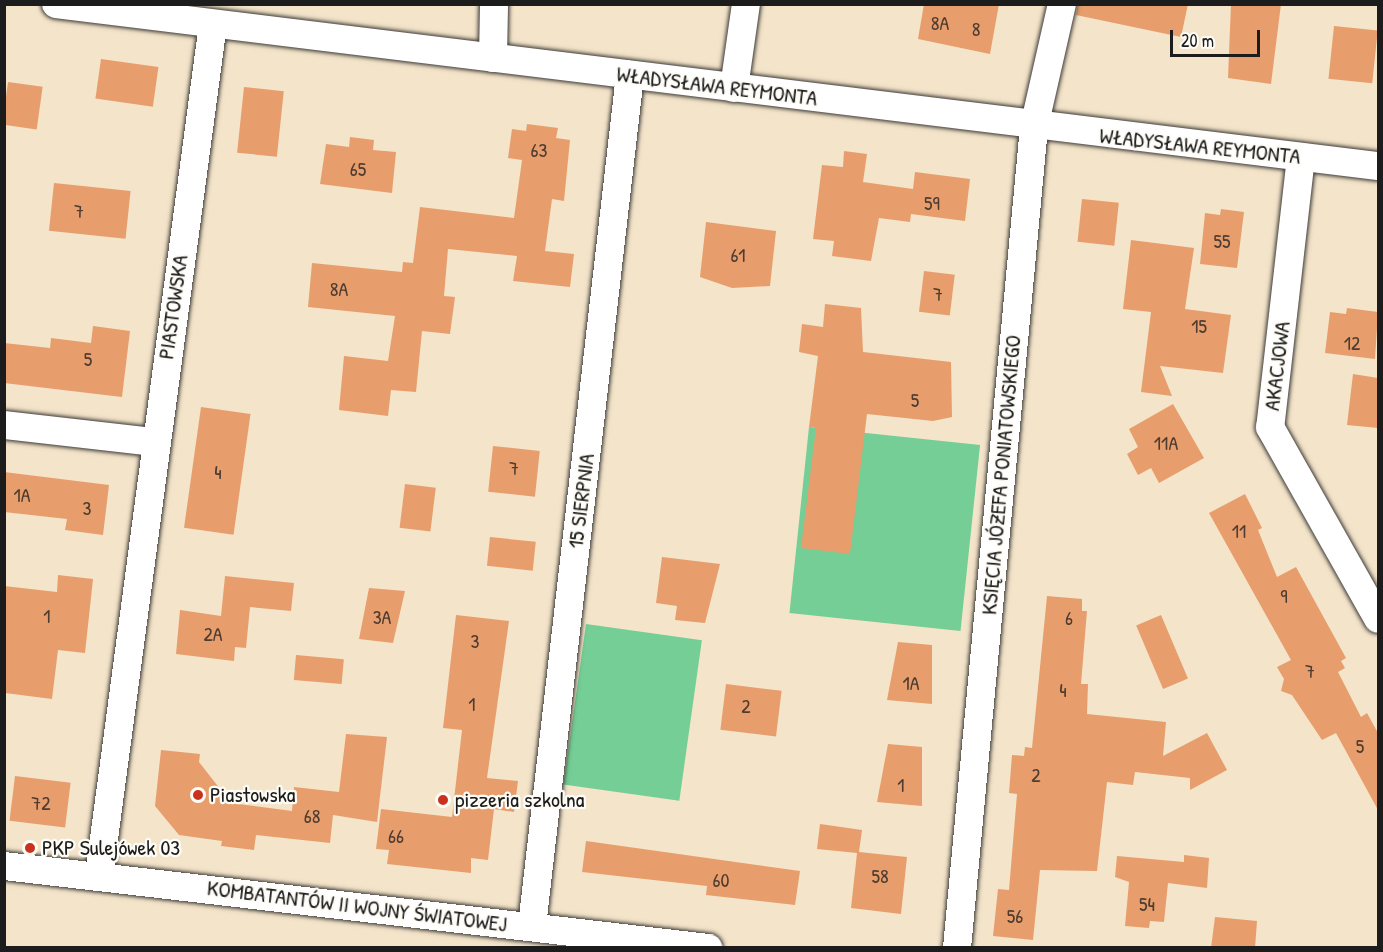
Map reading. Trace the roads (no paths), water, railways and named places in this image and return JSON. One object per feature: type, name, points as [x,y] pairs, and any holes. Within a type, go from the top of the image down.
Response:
[{"type":"street","name":"WŁADYSŁAWA REYMONTA","points":[[56,4],[122,9],[213,24],[1034,126],[1378,166]]},
{"type":"street","points":[[493,58],[494,4]]},
{"type":"street","points":[[734,88],[746,4]]},
{"type":"street","name":"KSIĘCIA JÓZEFA PONIATOWSKIEGO","points":[[957,948],[1034,126],[1062,4]]},
{"type":"street","name":"PIASTOWSKA","points":[[99,876],[154,442],[213,24]]},
{"type":"street","name":"15 SIERPNIA","points":[[532,926],[630,75]]},
{"type":"street","name":"AKACJOWA","points":[[1301,157],[1270,427],[1378,619]]},
{"type":"street","points":[[4,425],[154,442]]},
{"type":"street","name":"KOMBATANTÓW II WOJNY ŚWIATOWEJ","points":[[4,866],[708,948]]},
{"type":"place","name":"Piastowska","points":[[198,795]]},
{"type":"place","name":"pizzeria szkolna","points":[[443,800]]},
{"type":"place","name":"PKP Sulejówek 03","points":[[30,848]]}]
